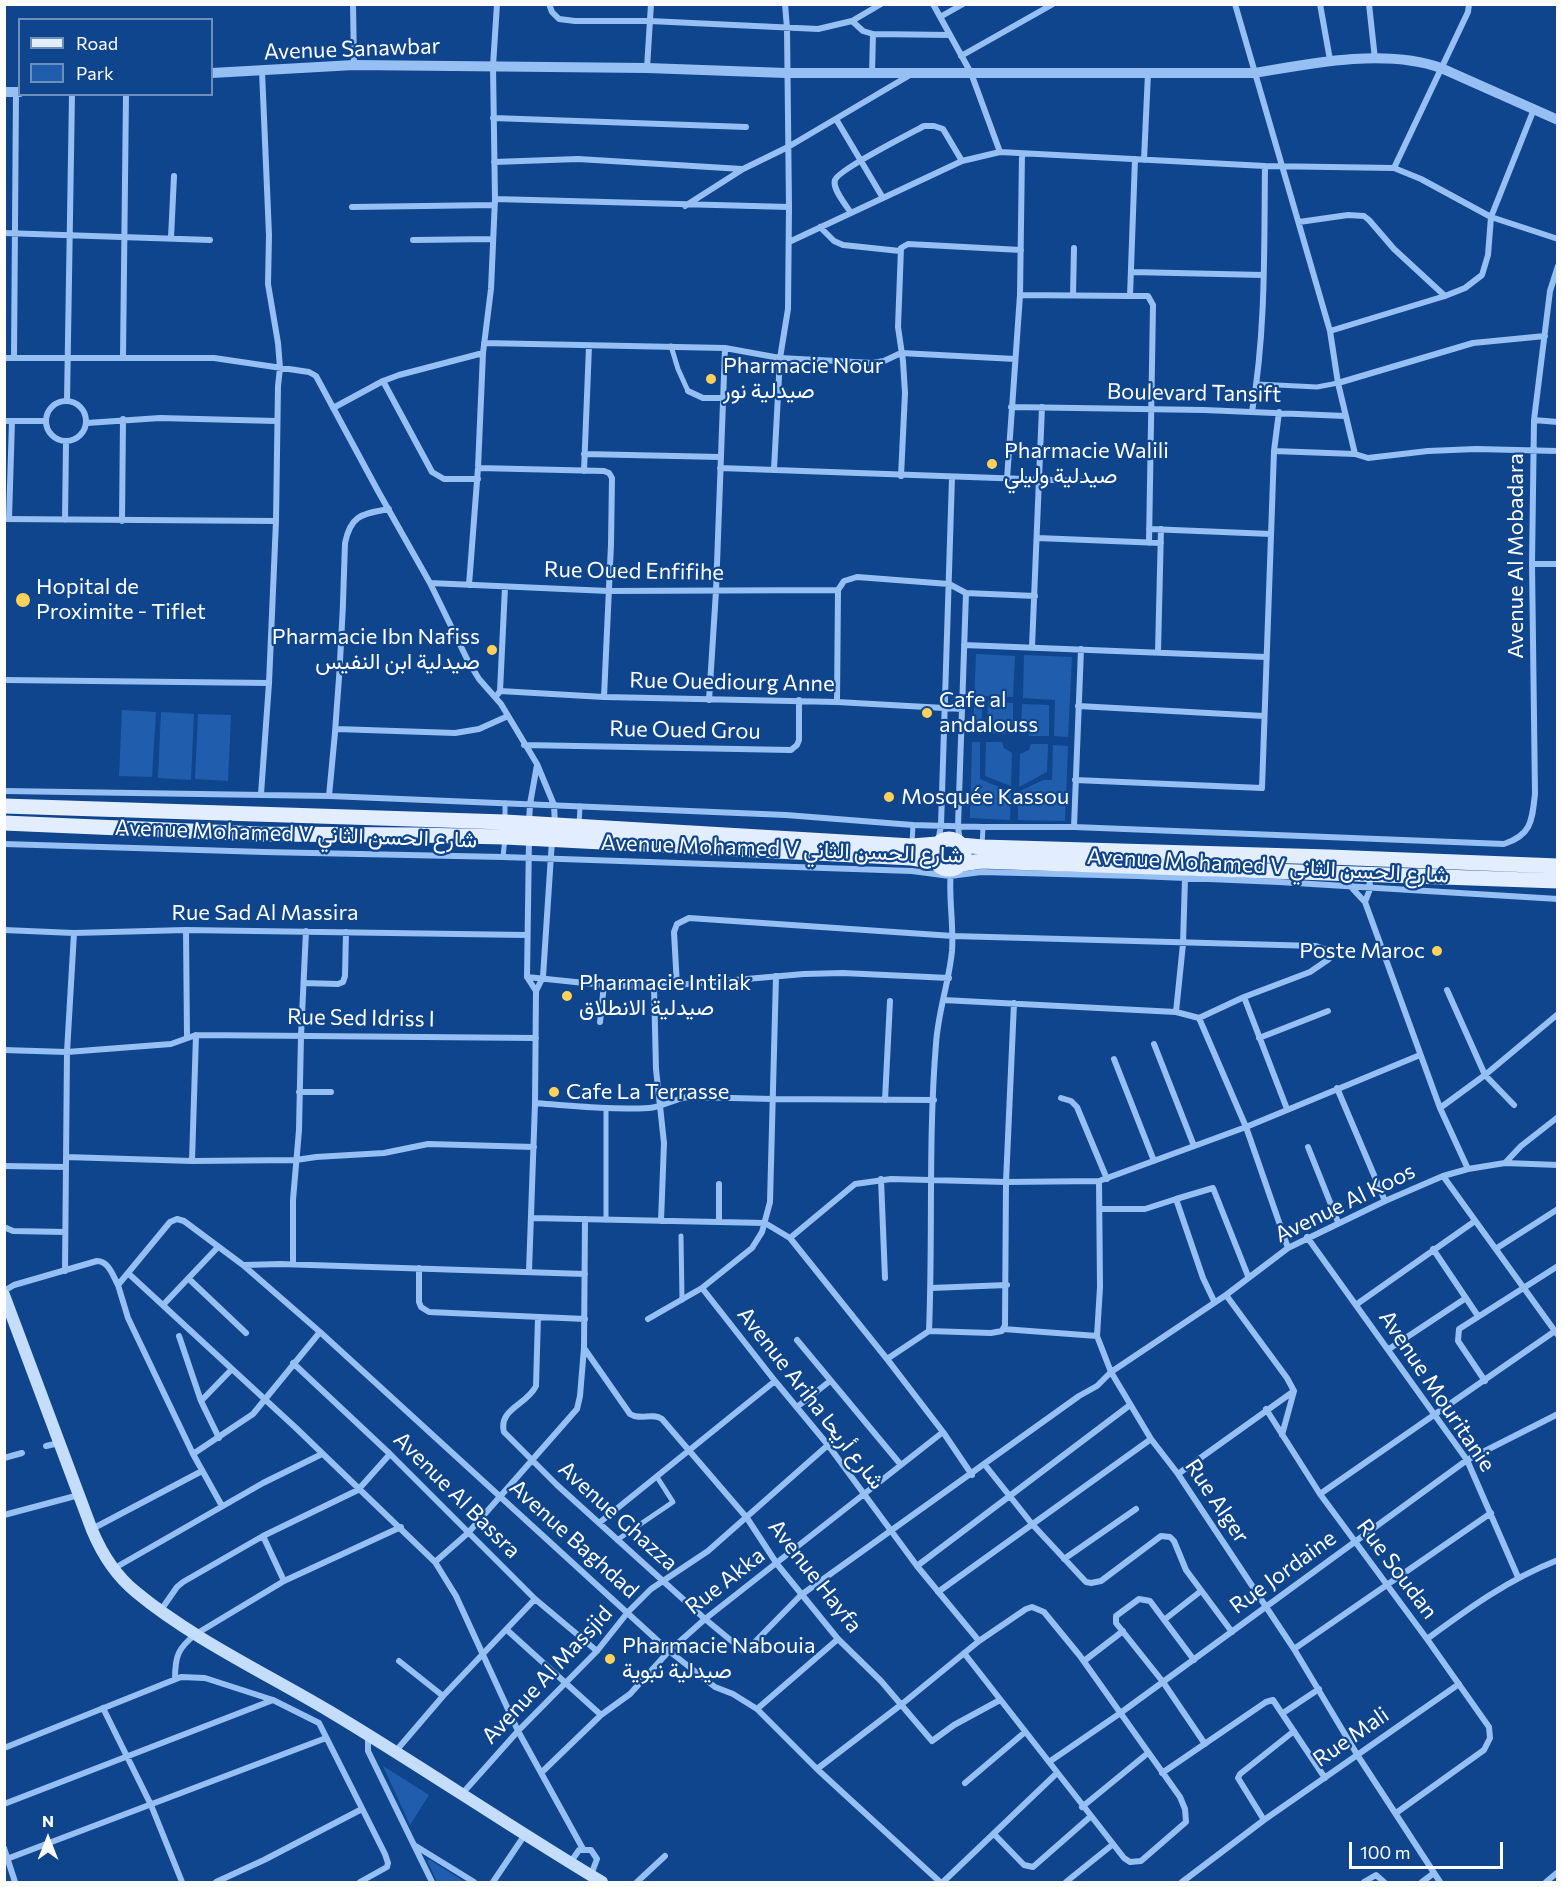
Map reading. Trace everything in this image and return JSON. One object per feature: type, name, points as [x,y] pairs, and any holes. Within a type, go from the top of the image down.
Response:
[{"type":"main road","points":[[4,806],[505,830],[529,839],[552,840],[579,833]]},
{"type":"main road","points":[[4,823],[259,834],[416,835],[505,830],[529,823],[555,825],[579,833],[912,859],[936,862],[942,867],[954,869],[981,860],[1352,858],[1557,866]]},
{"type":"main road","points":[[912,859],[947,839],[961,844],[981,860],[1369,881],[1557,881]]},
{"type":"main road","points":[[936,862],[934,853],[938,844]]},
{"type":"main road","points":[[954,869],[964,854],[961,844]]},
{"type":"main road","points":[[4,1293],[92,1530],[104,1557],[136,1593],[196,1634],[368,1735],[524,1836],[602,1882]]},
{"type":"street","points":[[353,4],[354,65]]},
{"type":"street","points":[[469,585],[478,479],[483,353],[490,289],[494,202],[493,66],[497,4]]},
{"type":"street","points":[[549,4],[558,19],[575,21],[650,21],[818,29],[852,21],[876,6]]},
{"type":"street","points":[[647,68],[651,4]]},
{"type":"street","points":[[774,469],[780,358],[788,309],[789,207],[785,4]]},
{"type":"street","points":[[933,4],[971,73],[1000,152]]},
{"type":"street","points":[[940,17],[963,4]]},
{"type":"street","points":[[961,56],[1053,4]]},
{"type":"street","points":[[1235,4],[1330,331],[1338,383],[1354,454]]},
{"type":"street","points":[[1320,4],[1330,60]]},
{"type":"street","points":[[1369,4],[1375,60]]},
{"type":"street","points":[[1394,168],[1468,12],[1469,4]]},
{"type":"street","points":[[852,21],[863,31],[873,34],[950,35]]},
{"type":"street","points":[[872,74],[873,34]]},
{"type":"street","name":"Avenue Sanawbar","points":[[213,73],[354,65],[647,68],[786,74],[1255,73],[1330,60],[1418,61],[1442,68],[1557,120]]},
{"type":"street","points":[[261,794],[269,683],[276,521],[276,421],[280,368],[268,284],[269,213],[262,71]]},
{"type":"street","points":[[1144,160],[1148,73]]},
{"type":"street","points":[[685,206],[743,169],[788,147],[912,74]]},
{"type":"street","points":[[4,92],[18,92],[14,358]]},
{"type":"street","points":[[67,401],[72,96]]},
{"type":"street","points":[[123,357],[126,96]]},
{"type":"street","points":[[1330,331],[1445,296],[1465,288],[1482,275],[1488,255],[1491,217],[1534,109]]},
{"type":"street","points":[[493,118],[746,127]]},
{"type":"street","points":[[836,119],[883,198]]},
{"type":"street","points":[[850,213],[835,187],[835,180],[861,160],[924,126],[943,129],[962,161]]},
{"type":"street","points":[[789,242],[962,161],[1000,152],[1265,166],[1394,168],[1421,179],[1491,217],[1557,239]]},
{"type":"street","points":[[1007,479],[1020,295],[1022,154]]},
{"type":"street","points":[[494,162],[578,159],[743,169]]},
{"type":"street","points":[[1130,296],[1135,159]]},
{"type":"street","points":[[1252,412],[1257,384],[1263,275],[1265,166]]},
{"type":"street","points":[[171,238],[174,176]]},
{"type":"street","points":[[352,207],[494,202],[789,207]]},
{"type":"street","points":[[1299,222],[1348,215],[1364,216],[1394,249],[1445,296]]},
{"type":"street","points":[[820,227],[834,241],[843,245],[900,251]]},
{"type":"street","points":[[4,233],[210,240]]},
{"type":"street","points":[[413,240],[492,239]]},
{"type":"street","points":[[901,476],[904,393],[898,327],[900,251],[903,245],[1021,249]]},
{"type":"street","points":[[1073,296],[1074,248]]},
{"type":"street","name":"Avenue Al Mobadara","points":[[1378,840],[1504,844],[1522,837],[1531,822],[1535,794],[1532,564],[1534,420],[1550,291],[1557,266]]},
{"type":"street","points":[[1131,272],[1263,275]]},
{"type":"street","points":[[1550,291],[1557,295]]},
{"type":"street","points":[[1020,295],[1146,296],[1152,300],[1149,543]]},
{"type":"street","points":[[1257,384],[1317,387],[1338,383],[1473,343],[1545,336]]},
{"type":"street","points":[[484,343],[725,348],[780,358],[873,363],[884,361],[901,353],[1014,359]]},
{"type":"street","points":[[584,471],[589,346]]},
{"type":"street","points":[[671,346],[688,391],[703,398],[724,398]]},
{"type":"street","points":[[709,700],[716,591],[725,348]]},
{"type":"street","points":[[333,408],[382,381],[419,368],[483,353]]},
{"type":"street","points":[[4,358],[214,358],[309,372],[316,376],[430,583],[468,661],[508,716],[537,764],[554,805],[555,825]]},
{"type":"street","points":[[382,381],[432,472],[444,479],[478,479]]},
{"type":"street","points":[[67,401],[79,405],[84,410],[87,423],[81,436],[66,443],[50,434],[46,421],[54,405],[67,401]]},
{"type":"street","name":"Boulevard Tansift","points":[[1011,407],[1279,412],[1345,416]]},
{"type":"street","points":[[1032,647],[1042,407]]},
{"type":"street","points":[[1075,780],[1262,788],[1274,452],[1279,412]]},
{"type":"street","points":[[87,423],[160,418],[276,421]]},
{"type":"street","points":[[122,521],[123,419]]},
{"type":"street","points":[[1534,420],[1557,422]]},
{"type":"street","points":[[4,421],[46,421]]},
{"type":"street","points":[[12,421],[7,519],[276,521]]},
{"type":"street","points":[[65,520],[66,443]]},
{"type":"street","points":[[1274,452],[1354,454],[1368,458],[1476,448],[1557,451]]},
{"type":"street","points":[[584,454],[720,457]]},
{"type":"street","points":[[478,468],[604,471],[612,478],[604,697]]},
{"type":"street","points":[[720,468],[1080,481]]},
{"type":"street","points":[[938,844],[952,477]]},
{"type":"street","points":[[329,796],[343,622],[345,543],[352,522],[361,515],[389,509]]},
{"type":"street","points":[[1149,529],[1271,534]]},
{"type":"street","points":[[1158,652],[1161,529]]},
{"type":"street","points":[[1037,538],[1161,543]]},
{"type":"street","points":[[1532,564],[1557,564]]},
{"type":"street","points":[[837,702],[838,590],[844,581],[857,577],[949,584],[966,593],[1035,596]]},
{"type":"street","name":"Rue Oued Enfifihe","points":[[430,583],[608,591],[838,590]]},
{"type":"street","points":[[495,697],[500,691],[505,587]]},
{"type":"street","points":[[961,844],[958,826],[966,593]]},
{"type":"street","points":[[964,645],[1266,657]]},
{"type":"street","points":[[1074,826],[1081,649]]},
{"type":"street","points":[[4,680],[269,683]]},
{"type":"street","name":"Rue Ouediourg Anne","points":[[500,691],[604,697],[799,700],[962,709]]},
{"type":"street","name":"Rue Oued Grou","points":[[524,745],[791,750],[798,745],[799,740],[799,700]]},
{"type":"street","points":[[1077,706],[1264,716]]},
{"type":"street","points":[[336,729],[455,733],[479,729],[508,716]]},
{"type":"street","points":[[529,823],[537,764]]},
{"type":"street","points":[[4,791],[329,796],[786,815],[913,825],[1074,826],[1378,840],[1377,859]]},
{"type":"street","points":[[503,857],[505,803]]},
{"type":"street","points":[[579,860],[580,806]]},
{"type":"street","points":[[912,859],[913,825]]},
{"type":"street","points":[[981,860],[983,827]]},
{"type":"street","points":[[529,839],[527,977],[536,991]]},
{"type":"street","points":[[1352,839],[1352,858]]},
{"type":"street","points":[[529,1271],[534,1147],[536,991],[543,977],[552,840]]},
{"type":"street","name":"Avenue Mohamed V شارع الحسن الثاني","points":[[4,844],[579,860],[912,859],[954,869]]},
{"type":"street","name":"Avenue Mohamed V شارع الحسن الثاني","points":[[981,860],[1185,878],[1350,880]]},
{"type":"street","points":[[929,1331],[930,1180],[936,1043],[949,978],[953,936],[954,869]]},
{"type":"street","points":[[1176,1012],[1183,944],[1185,878]]},
{"type":"street","points":[[1350,880],[1365,902],[1440,1108],[1468,1169]]},
{"type":"street","points":[[1365,902],[1369,881]]},
{"type":"street","name":"Avenue Mohamed V شارع الحسن الثاني","points":[[1369,881],[1557,900]]},
{"type":"street","points":[[677,986],[674,932],[677,924],[690,918],[953,936],[1316,946],[1327,950],[1329,959],[1310,972],[1244,997],[1199,1018],[1176,1012],[943,1000]]},
{"type":"street","name":"Rue Sad Al Massira","points":[[4,930],[74,933],[186,930],[526,935]]},
{"type":"street","points":[[186,930],[187,1037]]},
{"type":"street","points":[[293,1264],[292,1239],[299,1130],[306,931]]},
{"type":"street","points":[[304,983],[338,984],[343,982],[346,932]]},
{"type":"street","points":[[65,1271],[67,1052],[74,933]]},
{"type":"street","points":[[527,977],[604,985],[654,987],[776,976],[843,973],[949,978]]},
{"type":"street","points":[[648,1319],[702,1288],[752,1248],[765,1223],[770,1203],[776,976]]},
{"type":"street","points":[[600,1022],[604,985]]},
{"type":"street","points":[[654,987],[656,1068],[664,1143],[661,1221]]},
{"type":"street","points":[[1448,990],[1485,1075],[1514,1105]]},
{"type":"street","points":[[1244,997],[1287,1109]]},
{"type":"street","points":[[885,1100],[890,1000]]},
{"type":"street","points":[[887,1359],[929,1331],[991,1333],[1000,1332],[1005,1325],[1006,1182],[1014,1003]]},
{"type":"street","points":[[1260,1038],[1328,1011]]},
{"type":"street","points":[[1440,1108],[1485,1075],[1557,1014]]},
{"type":"street","points":[[1199,1018],[1246,1127],[1288,1248]]},
{"type":"street","points":[[192,1161],[196,1035]]},
{"type":"street","name":"Rue Sed Idriss I","points":[[4,1050],[67,1052],[171,1044],[196,1035],[536,1038]]},
{"type":"street","points":[[1154,1044],[1194,1146]]},
{"type":"street","points":[[790,1238],[855,1184],[881,1179],[1006,1182],[1099,1181],[1246,1127],[1420,1054]]},
{"type":"street","points":[[1114,1059],[1154,1161]]},
{"type":"street","points":[[1337,1088],[1385,1201]]},
{"type":"street","points":[[299,1092],[331,1092]]},
{"type":"street","points":[[535,1103],[606,1108],[660,1106],[678,1098],[689,1097],[772,1100],[934,1100]]},
{"type":"street","points":[[1061,1098],[1071,1101],[1077,1107],[1107,1179]]},
{"type":"street","points":[[606,1108],[606,1220]]},
{"type":"street","points":[[1505,1163],[1521,1146],[1557,1117]]},
{"type":"street","points":[[66,1157],[192,1161],[296,1160],[384,1153],[428,1144],[534,1147]]},
{"type":"street","points":[[1308,1147],[1338,1222]]},
{"type":"street","name":"Avenue Al Koos","points":[[735,1643],[745,1652],[801,1595],[986,1465],[1079,1396],[1097,1386],[1111,1372],[1226,1295],[1248,1276],[1288,1248],[1338,1222],[1443,1176],[1505,1163],[1557,1165]]},
{"type":"street","points":[[4,1166],[66,1167]]},
{"type":"street","points":[[1320,1494],[1556,1333],[1443,1176]]},
{"type":"street","points":[[881,1179],[885,1278]]},
{"type":"street","name":"Rue Alger","points":[[1099,1181],[1099,1322],[1097,1336],[1111,1372],[1151,1439],[1178,1474],[1294,1649],[1358,1756],[1440,1882]]},
{"type":"street","points":[[719,1184],[719,1222]]},
{"type":"street","points":[[1100,1209],[1145,1209],[1213,1188],[1248,1276]]},
{"type":"street","points":[[1176,1199],[1203,1278],[1214,1301]]},
{"type":"street","points":[[1497,1248],[1557,1209]]},
{"type":"street","points":[[532,1218],[765,1223],[790,1238],[887,1359],[972,1474]]},
{"type":"street","name":"Avenue Baghdad","points":[[129,1274],[170,1222],[177,1219],[184,1221],[218,1246],[320,1332],[669,1650],[715,1687],[733,1694],[757,1709],[817,1769],[942,1882]]},
{"type":"street","points":[[435,1562],[468,1533],[577,1409],[584,1348],[585,1219]]},
{"type":"street","points":[[1357,1304],[1475,1221]]},
{"type":"street","points":[[4,1227],[13,1231],[65,1232]]},
{"type":"street","points":[[681,1236],[682,1300]]},
{"type":"street","name":"Avenue Mouritanie","points":[[1307,1237],[1467,1460],[1518,1577]]},
{"type":"street","points":[[163,1305],[218,1246]]},
{"type":"street","points":[[1433,1249],[1478,1316]]},
{"type":"street","points":[[4,1293],[14,1285],[102,1261],[107,1264],[118,1285],[128,1318],[193,1454],[222,1506]]},
{"type":"street","points":[[243,1265],[293,1264],[585,1274]]},
{"type":"street","points":[[1485,1381],[1457,1337],[1459,1329],[1557,1266]]},
{"type":"street","points":[[419,1268],[419,1302],[421,1307],[429,1312],[585,1318]]},
{"type":"street","points":[[118,1285],[129,1274],[358,1490],[401,1527],[435,1562],[456,1596],[518,1731],[583,1849]]},
{"type":"street","points":[[189,1279],[246,1333]]},
{"type":"street","points":[[931,1288],[1006,1285]]},
{"type":"street","name":"Avenue Ariha شارع أريحا","points":[[702,1288],[828,1445],[917,1566],[979,1641]]},
{"type":"street","points":[[1226,1295],[1287,1378],[1294,1391],[1282,1435]]},
{"type":"street","points":[[1389,1349],[1466,1298]]},
{"type":"street","name":"Avenue Ghazza","points":[[538,1317],[536,1386],[530,1396],[504,1417],[502,1430],[506,1437],[661,1580],[735,1643]]},
{"type":"street","points":[[1003,1329],[1097,1336]]},
{"type":"street","points":[[193,1454],[253,1414],[320,1332]]},
{"type":"street","points":[[179,1336],[201,1401],[219,1438]]},
{"type":"street","points":[[798,1340],[900,1465]]},
{"type":"street","name":"Avenue Hayfa","points":[[584,1348],[630,1414],[638,1418],[658,1416],[690,1451],[747,1518],[777,1564],[801,1595],[838,1639],[902,1704],[932,1741],[954,1725],[1000,1700]]},
{"type":"street","name":"Avenue Al Bassra","points":[[293,1363],[390,1454],[535,1599],[597,1651]]},
{"type":"street","points":[[201,1401],[232,1369]]},
{"type":"street","points":[[599,1523],[775,1381]]},
{"type":"street","points":[[797,1407],[830,1381]]},
{"type":"street","points":[[1178,1474],[1294,1391]]},
{"type":"street","points":[[917,1566],[1130,1405]]},
{"type":"street","name":"Rue Soudan","points":[[1266,1409],[1320,1494],[1489,1727],[1490,1738],[1484,1750],[1396,1813]]},
{"type":"street","name":"Rue Jordaine","points":[[1049,1762],[1194,1660],[1467,1460],[1557,1414]]},
{"type":"street","name":"Rue Akka","points":[[542,1772],[601,1715],[630,1694],[669,1650],[705,1619],[943,1432]]},
{"type":"street","points":[[938,1592],[1151,1439]]},
{"type":"street","points":[[46,1446],[60,1442]]},
{"type":"street","name":"Avenue Al Massjid","points":[[461,1796],[518,1731],[597,1651],[628,1612],[661,1580],[708,1551],[828,1445]]},
{"type":"street","points":[[4,1458],[22,1453]]},
{"type":"street","points":[[113,1569],[263,1483],[322,1454]]},
{"type":"street","points":[[161,1610],[183,1582],[263,1536],[358,1490],[390,1454]]},
{"type":"street","points":[[986,1465],[1032,1524],[1086,1582],[1096,1583],[1161,1536],[1166,1535],[1174,1541],[1180,1559],[1232,1632]]},
{"type":"street","points":[[92,1530],[202,1471]]},
{"type":"street","points":[[617,1540],[673,1502],[657,1477]]},
{"type":"street","points":[[4,1515],[79,1495]]},
{"type":"street","points":[[1064,1559],[1136,1509]]},
{"type":"street","points":[[1294,1649],[1491,1513]]},
{"type":"street","points":[[175,1679],[175,1659],[186,1642],[196,1634],[285,1581],[401,1527]]},
{"type":"street","points":[[263,1536],[285,1581]]},
{"type":"street","points":[[1427,1639],[1475,1604],[1518,1577],[1557,1560]]},
{"type":"street","points":[[1164,1620],[1201,1591]]},
{"type":"street","points":[[395,1752],[443,1696],[535,1599]]},
{"type":"street","points":[[1194,1660],[1150,1601],[1140,1599],[1116,1616],[1116,1623],[1163,1682],[1205,1744]]},
{"type":"street","points":[[817,1769],[979,1641],[1032,1607],[1044,1612],[1084,1661],[1182,1802],[1186,1816],[1185,1822],[1141,1861],[1130,1862],[1124,1858],[964,1653]]},
{"type":"street","points":[[507,1630],[601,1715]]},
{"type":"street","points":[[1084,1661],[1123,1631]]},
{"type":"street","points":[[757,1709],[838,1639]]},
{"type":"street","points":[[399,1661],[443,1696]]},
{"type":"street","points":[[4,1748],[175,1679],[188,1676],[205,1678],[273,1700],[319,1723],[385,1854],[388,1863],[384,1870],[360,1882]]},
{"type":"street","name":"Rue Mali","points":[[1182,1882],[1264,1820],[1459,1684]]},
{"type":"street","points":[[1283,1713],[1319,1689]]},
{"type":"street","points":[[4,1804],[273,1700]]},
{"type":"street","points":[[1162,1773],[1266,1702],[1273,1700],[1325,1778]]},
{"type":"street","points":[[103,1708],[151,1805],[182,1882]]},
{"type":"street","points":[[319,1723],[326,1710]]},
{"type":"street","points":[[1264,1820],[1238,1778],[1294,1731]]},
{"type":"street","points":[[965,1783],[1025,1732]]},
{"type":"street","points":[[368,1735],[368,1751],[432,1882]]},
{"type":"street","points":[[6,1860],[326,1738]]},
{"type":"street","points":[[1082,1807],[1148,1753]]},
{"type":"street","points":[[942,1882],[1057,1773]]},
{"type":"street","points":[[216,1882],[362,1809]]},
{"type":"street","points":[[994,1834],[1024,1865],[1033,1867],[1090,1817]]},
{"type":"street","points":[[494,1882],[524,1836]]},
{"type":"street","points":[[413,1845],[474,1882]]},
{"type":"street","points":[[1066,1882],[1112,1845]]},
{"type":"street","points":[[4,1848],[15,1882]]},
{"type":"street","points":[[570,1863],[576,1852],[583,1849],[594,1852],[597,1859],[591,1876]]},
{"type":"street","points":[[637,1882],[665,1856]]},
{"type":"street","points":[[1546,1882],[1557,1872]]},
{"type":"street","points":[[1422,1882],[1434,1873]]},
{"type":"street","points":[[1364,1882],[1376,1875],[1384,1882]]},
{"type":"green space","points":[[976,654],[1015,656],[1013,697],[983,696],[981,733],[973,733]]},
{"type":"green space","points":[[1024,655],[1072,657],[1068,737],[1054,736],[1055,700],[1023,698]]},
{"type":"green space","points":[[988,701],[1013,703],[1013,725],[1007,729],[1005,734],[987,733]]},
{"type":"green space","points":[[1022,704],[1049,705],[1049,736],[1029,736],[1027,729],[1021,726]]},
{"type":"green space","points":[[122,710],[156,712],[152,777],[119,776]]},
{"type":"green space","points":[[161,712],[194,714],[191,780],[158,778]]},
{"type":"green space","points":[[198,714],[231,715],[228,781],[195,779]]},
{"type":"green space","points":[[972,742],[980,742],[980,779],[1011,792],[1010,820],[970,818]]},
{"type":"green space","points":[[986,742],[1002,742],[1004,748],[1012,753],[1011,786],[985,776]]},
{"type":"green space","points":[[1031,744],[1048,744],[1047,772],[1019,787],[1020,754],[1029,750]]},
{"type":"green space","points":[[1053,745],[1068,746],[1065,821],[1018,820],[1018,792],[1043,780],[1052,780]]},
{"type":"green space","points":[[383,1766],[429,1795],[410,1825]]},
{"type":"green space","points":[[427,1860],[430,1860],[465,1882],[437,1882]]},
{"type":"place","name":"Pharmacie Nour صيدلية نور","points":[[711,379]]},
{"type":"place","name":"Pharmacie Walili صيدلية وليلي","points":[[992,464]]},
{"type":"place","name":"Hopital de Proximite - Tiflet","points":[[23,600]]},
{"type":"place","name":"Pharmacie Ibn Nafiss صيدلية ابن النفيس","points":[[492,650]]},
{"type":"place","name":"Cafe al andalouss","points":[[927,713]]},
{"type":"place","name":"Mosquée Kassou","points":[[889,797]]},
{"type":"place","name":"Poste Maroc","points":[[1437,951]]},
{"type":"place","name":"Pharmacie Intilak صيدلية الانطلاق","points":[[567,996]]},
{"type":"place","name":"Cafe La Terrasse","points":[[554,1092]]},
{"type":"place","name":"Pharmacie Nabouia صيدلية نبوية","points":[[610,1659]]}]
